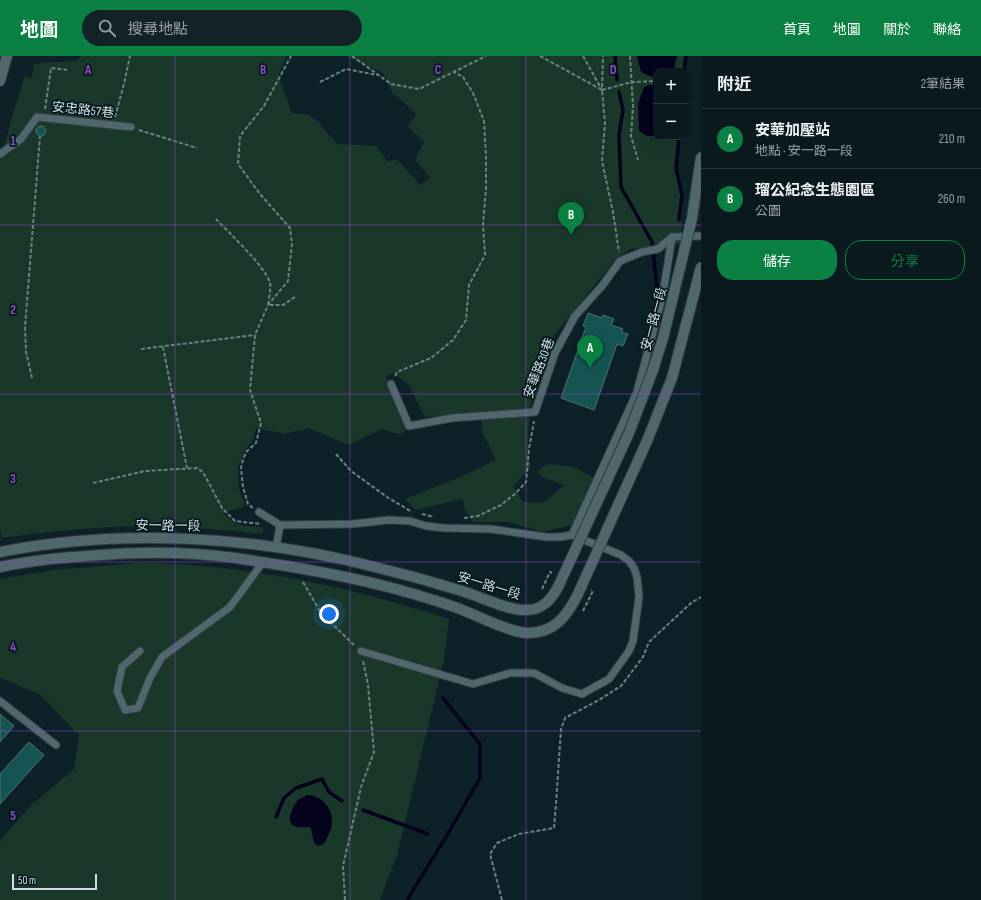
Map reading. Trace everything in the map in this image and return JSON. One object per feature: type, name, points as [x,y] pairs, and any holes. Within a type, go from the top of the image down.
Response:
[{"type":"street","points":[[0,82],[7,56]]},
{"type":"street","name":"安一路一段","points":[[0,552],[51,544],[136,538],[178,537],[253,544],[362,563],[463,591],[514,609],[534,610],[542,606],[549,601],[559,584],[629,433],[653,370],[667,324],[692,218],[701,157]]},
{"type":"street","name":"安一路一段","points":[[0,567],[52,559],[137,553],[177,553],[251,560],[307,568],[359,579],[451,606],[525,633],[540,632],[552,627],[564,618],[578,594],[647,441],[672,378],[701,267]]},
{"type":"street","points":[[251,560],[253,544]]},
{"type":"lane","name":"安忠路57巷","points":[[0,154],[21,139],[37,117],[131,127]]},
{"type":"lane","points":[[620,261],[642,252],[658,249],[672,237],[701,236]]},
{"type":"lane","points":[[572,535],[637,392],[663,294],[672,237]]},
{"type":"lane","name":"安華路30巷","points":[[391,384],[409,426],[452,418],[536,412],[555,353],[575,316],[602,286],[620,261]]},
{"type":"lane","points":[[259,512],[280,525],[352,524],[389,520],[410,521],[426,526],[444,528],[491,529],[546,537],[572,535],[621,555],[629,561],[634,568],[637,577],[639,597],[633,641],[629,651],[608,679],[582,694],[562,688],[534,673],[510,673],[473,684],[360,651]]},
{"type":"lane","points":[[276,548],[280,525]]},
{"type":"lane","points":[[140,650],[122,667],[117,691],[125,710],[138,708],[150,678],[162,656],[230,607],[263,562]]},
{"type":"lane","points":[[0,701],[56,745]]},
{"type":"path","points":[[113,125],[130,56]]},
{"type":"path","points":[[259,512],[248,504],[243,487],[241,468],[243,459],[256,443],[261,423],[250,390],[254,335],[268,305],[288,281],[292,244],[290,228],[260,194],[238,164],[240,136],[264,106],[291,56]]},
{"type":"path","points":[[352,56],[391,84],[419,89],[486,56]]},
{"type":"path","points":[[540,56],[602,90],[632,82],[653,81]]},
{"type":"path","points":[[583,56],[602,90]]},
{"type":"path","points":[[603,56],[602,90],[604,124],[602,161],[614,212],[620,261]]},
{"type":"path","points":[[630,56],[633,106],[631,136],[638,160]]},
{"type":"path","points":[[43,118],[51,68],[67,70]]},
{"type":"path","points":[[320,82],[346,69],[378,76]]},
{"type":"path","points":[[391,384],[397,372],[431,358],[453,340],[466,320],[469,285],[485,255],[483,225],[486,188],[484,121],[473,93],[463,77],[454,72]]},
{"type":"path","points":[[131,127],[197,148]]},
{"type":"path","points":[[32,378],[26,352],[25,327],[40,136]]},
{"type":"path","points":[[216,219],[254,258],[264,273],[270,283],[268,305]]},
{"type":"path","points":[[268,305],[282,305],[295,297]]},
{"type":"path","points":[[141,349],[254,335]]},
{"type":"path","points":[[163,347],[187,468]]},
{"type":"path","points":[[460,519],[478,516],[501,505],[526,482],[529,449],[536,412]]},
{"type":"path","points":[[336,454],[351,471],[387,497],[412,512]]},
{"type":"path","points":[[93,483],[145,471],[197,468],[203,472],[222,508],[235,521],[280,525]]},
{"type":"path","points":[[420,514],[435,517]]},
{"type":"path","points":[[542,589],[550,572]]},
{"type":"path","points":[[304,582],[321,613],[360,651],[368,685],[374,752],[361,787],[343,866],[346,900]]},
{"type":"path","points":[[583,611],[593,591]]},
{"type":"path","points":[[502,900],[490,854],[497,843],[519,834],[554,828],[561,730],[565,718],[599,700],[621,686],[643,657],[649,642],[691,603],[701,597]]},
{"type":"green space","points":[[81,56],[287,56],[278,75],[292,113],[310,115],[337,144],[376,146],[387,161],[398,160],[420,185],[430,178],[415,160],[424,142],[408,126],[416,114],[392,92],[383,73],[346,56],[684,56],[683,68],[653,68],[653,140],[678,140],[676,168],[683,203],[680,244],[630,249],[614,261],[546,346],[531,403],[528,435],[530,469],[513,486],[523,502],[543,503],[564,485],[542,477],[538,470],[548,464],[573,467],[594,478],[572,525],[543,532],[508,522],[473,522],[466,512],[462,499],[415,510],[405,499],[465,475],[496,460],[482,431],[482,412],[425,417],[409,385],[393,373],[386,376],[407,428],[401,435],[382,429],[348,445],[309,428],[285,434],[256,428],[252,442],[245,450],[238,468],[239,488],[245,506],[223,513],[241,525],[263,527],[263,533],[180,527],[135,526],[68,530],[2,538],[0,529],[0,159],[24,77],[32,78],[34,65],[39,63],[76,61]]},
{"type":"green space","points":[[139,563],[179,564],[258,572],[373,596],[449,619],[444,660],[397,855],[380,900],[0,900],[0,841],[30,806],[74,769],[79,735],[39,694],[0,678],[0,579],[53,570]]},
{"type":"water","points":[[637,56],[677,56],[674,68],[653,68],[653,77],[641,72]]},
{"type":"water","points":[[653,85],[653,136],[647,136],[639,131],[638,104],[644,87]]},
{"type":"water","points":[[307,795],[317,797],[325,803],[332,817],[332,826],[329,834],[324,844],[318,846],[314,842],[310,827],[296,827],[291,824],[290,821],[292,810],[296,803],[298,800]]},
{"type":"building","points":[[39,126],[43,126],[46,131],[43,136],[39,136],[36,133],[36,129]]},
{"type":"building","points":[[588,313],[602,318],[603,315],[614,319],[611,325],[623,329],[621,332],[628,334],[623,346],[617,344],[594,410],[561,398],[586,327],[583,326]]},
{"type":"building","points":[[0,714],[14,726],[0,742]]},
{"type":"building","points":[[29,742],[44,755],[0,804],[0,774]]},
{"type":"waterway","points":[[615,56],[617,80]]},
{"type":"waterway","points":[[684,68],[686,56]]},
{"type":"waterway","points":[[619,92],[623,110],[619,135],[621,187],[652,242],[657,287]]},
{"type":"waterway","points":[[679,140],[676,168],[682,195],[679,220]]},
{"type":"waterway","points":[[407,900],[480,778],[480,744],[443,698]]},
{"type":"waterway","points":[[276,817],[284,798],[296,788],[322,779],[329,792],[342,801]]},
{"type":"waterway","points":[[363,810],[428,834]]},
{"type":"place","name":"瑠公紀念生態園區","points":[[571,235]]},
{"type":"place","name":"安華加壓站","points":[[590,368]]}]
